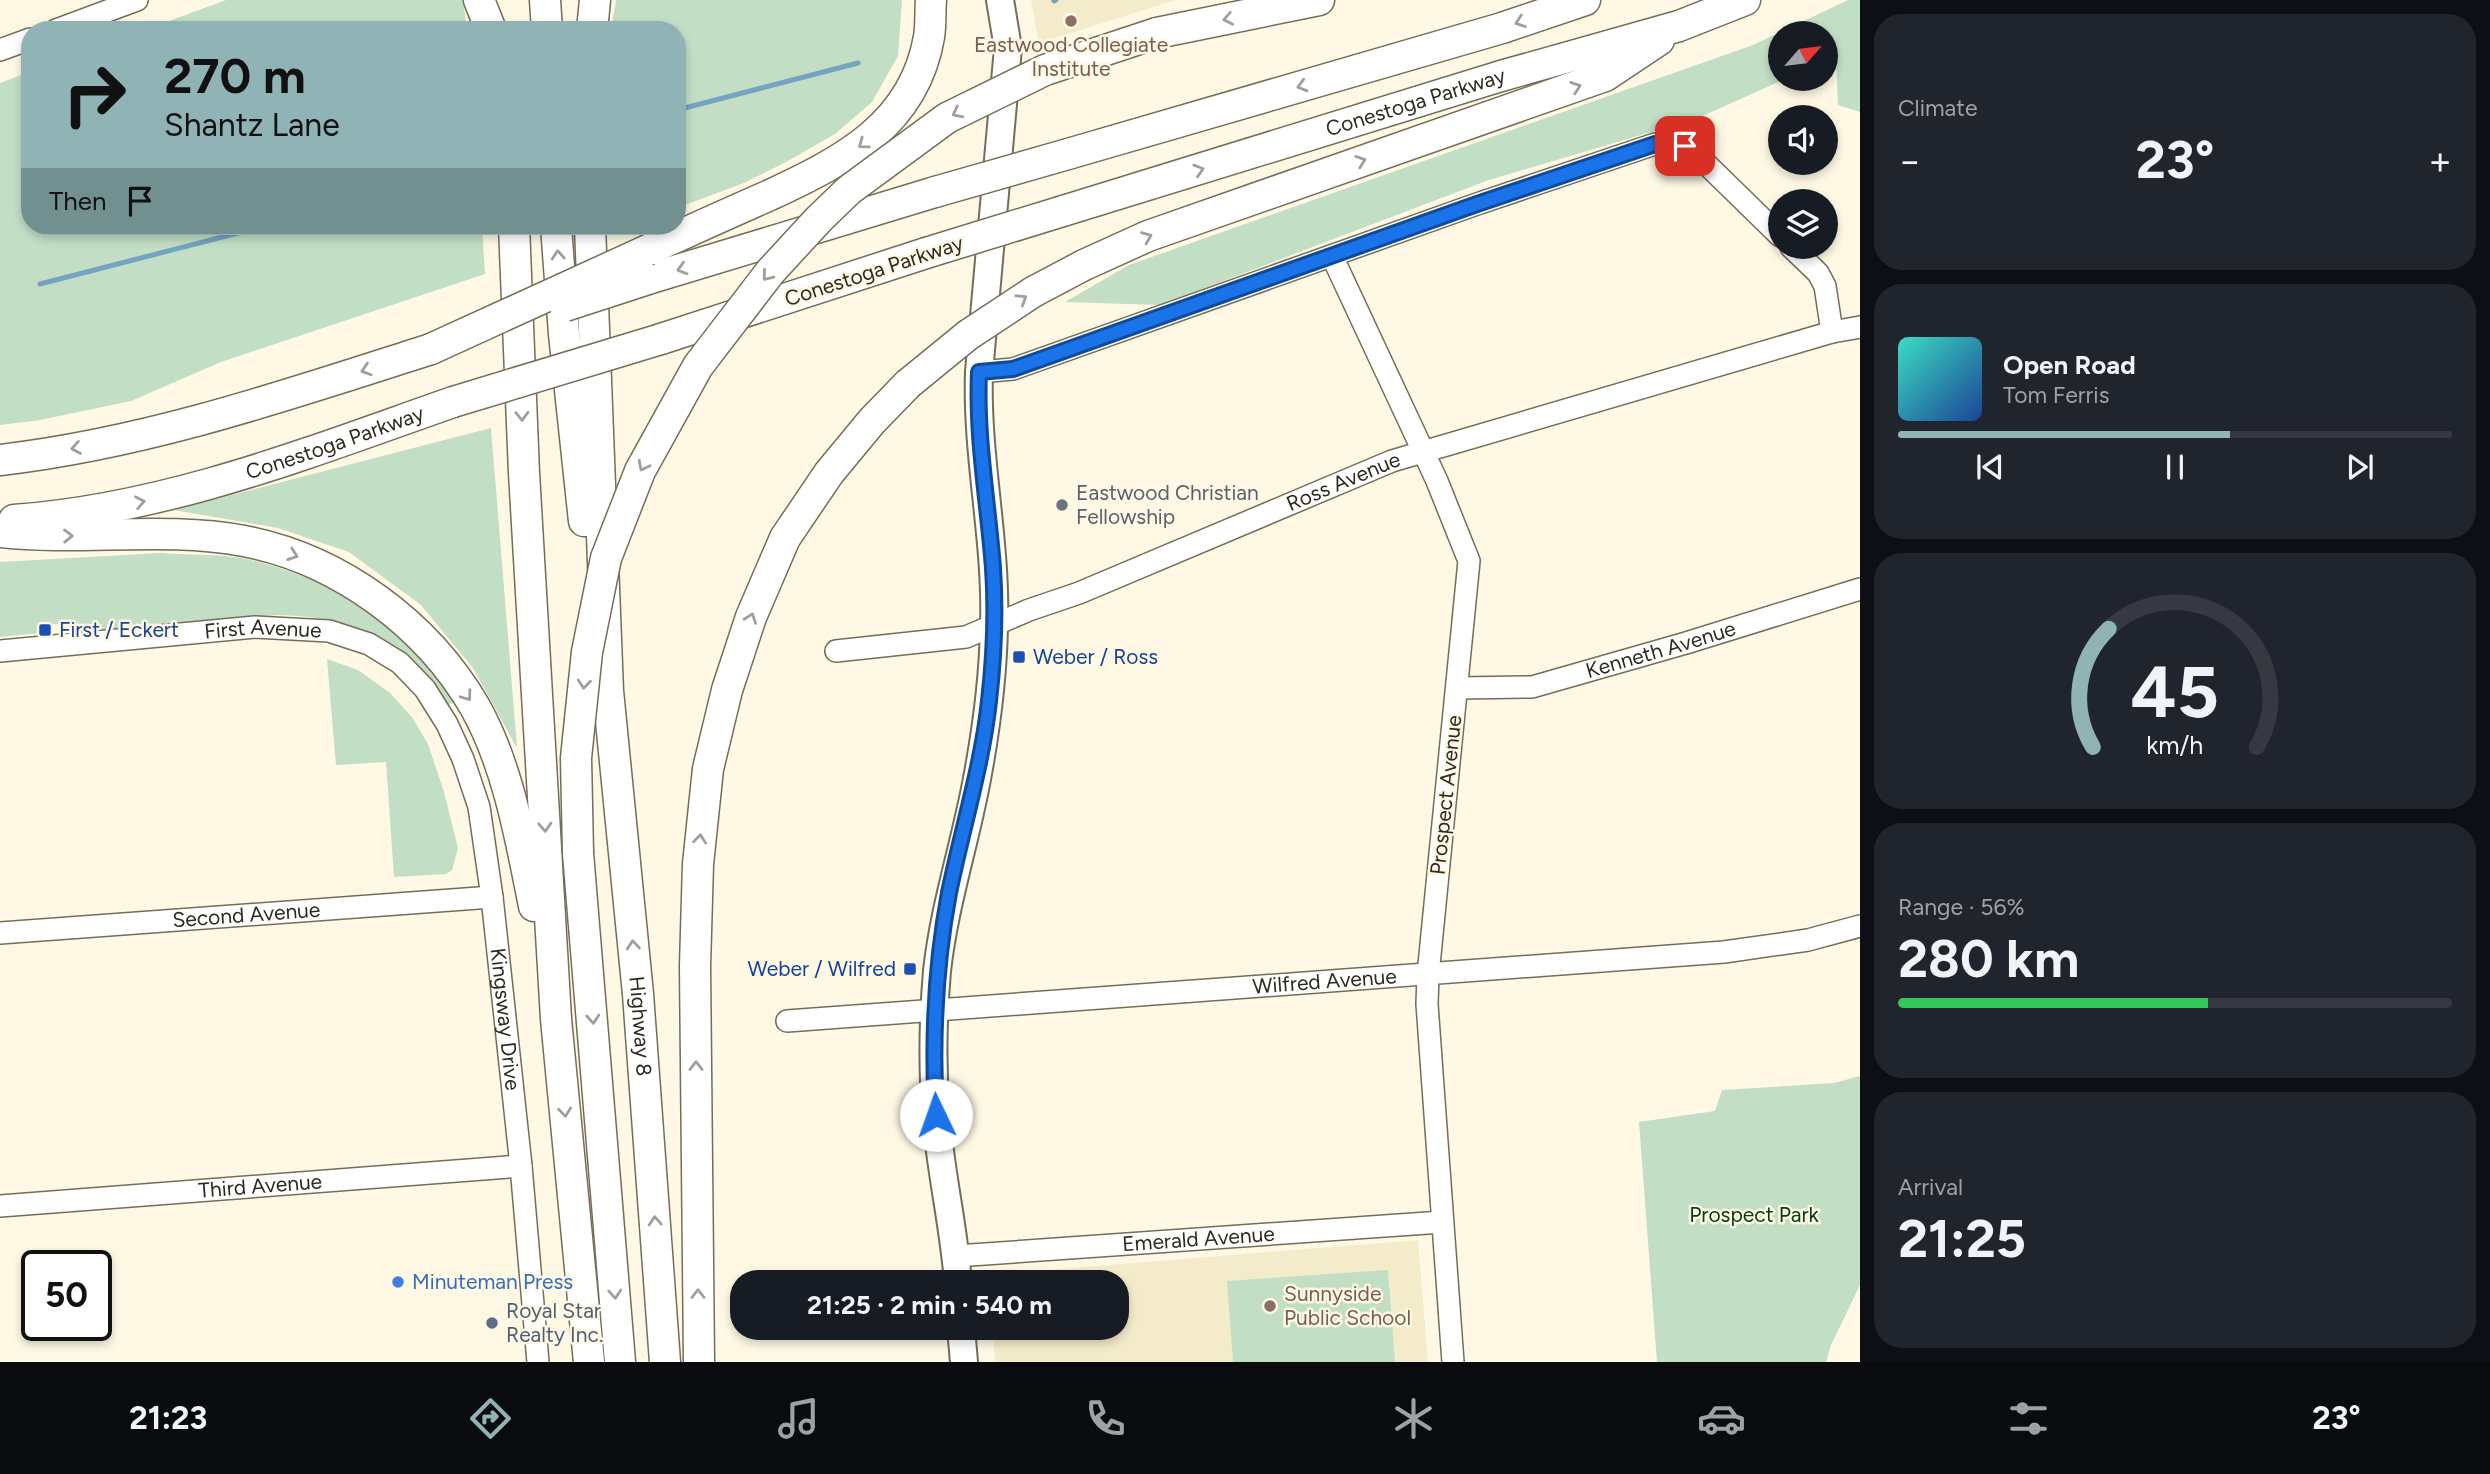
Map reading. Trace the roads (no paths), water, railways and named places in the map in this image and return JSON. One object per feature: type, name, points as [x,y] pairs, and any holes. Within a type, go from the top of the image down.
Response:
[{"type":"highway","points":[[479,0],[487,21]]},
{"type":"highway","points":[[503,0],[504,21]]},
{"type":"highway","points":[[545,0],[546,21]]},
{"type":"highway","points":[[593,21],[595,0]]},
{"type":"highway","points":[[0,460],[137,437],[268,400],[431,349],[648,264],[843,159],[874,136],[899,109],[919,70],[929,37],[931,0]]},
{"type":"highway","points":[[620,1362],[578,853],[578,745],[587,652],[606,558],[640,471],[698,366],[771,271],[849,190],[947,118],[1045,70],[1157,33],[1319,0]]},
{"type":"highway","points":[[648,264],[935,192],[1502,28],[1585,0]]},
{"type":"highway","name":"Conestoga Parkway","points":[[0,522],[146,501],[263,469],[453,402],[1501,76],[1679,26],[1745,0]]},
{"type":"highway","points":[[699,1362],[696,953],[698,864],[708,769],[727,690],[751,617],[785,538],[829,473],[872,421],[908,384],[968,335],[1033,292],[1084,265],[1148,236],[1605,76],[1679,26]]},
{"type":"highway","points":[[513,235],[556,1020],[589,1362]]},
{"type":"highway","points":[[557,235],[564,334],[587,549],[608,691]]},
{"type":"highway","points":[[590,235],[608,691]]},
{"type":"highway","points":[[0,532],[39,536],[195,536],[244,541],[296,555],[337,575],[377,598],[414,629],[475,708],[500,765],[522,842],[556,1020]]},
{"type":"highway","name":"Highway 8","points":[[608,691],[638,994],[665,1362]]},
{"type":"main road","points":[[957,1270],[936,1115],[933,1058],[937,972],[949,893],[976,785],[989,702],[995,625],[993,567],[978,410],[1007,48],[1000,0]]},
{"type":"main road","points":[[962,1340],[964,1362]]},
{"type":"street","points":[[80,21],[137,0]]},
{"type":"street","points":[[0,50],[21,42]]},
{"type":"street","points":[[979,372],[1013,369],[1655,144],[1672,141],[1695,153],[1768,224]]},
{"type":"street","name":"Prospect Avenue","points":[[1332,257],[1423,452],[1469,561],[1427,1004],[1453,1362]]},
{"type":"street","points":[[1804,259],[1818,272],[1825,286],[1832,332]]},
{"type":"street","name":"Ross Avenue","points":[[836,651],[966,637],[1079,593],[1392,461],[1832,332],[1860,327]]},
{"type":"street","name":"Kenneth Avenue","points":[[1458,688],[1532,687],[1860,589]]},
{"type":"street","name":"First Avenue","points":[[0,650],[255,627],[329,631],[369,644],[400,663],[425,689]]},
{"type":"street","name":"Kingsway Drive","points":[[425,689],[458,747],[479,807],[492,897],[521,1166],[538,1362]]},
{"type":"street","name":"Second Avenue","points":[[0,933],[492,897]]},
{"type":"street","name":"Wilfred Avenue","points":[[787,1021],[1724,952],[1808,940],[1860,926]]},
{"type":"street","name":"Third Avenue","points":[[0,1206],[521,1166]]},
{"type":"street","name":"Emerald Avenue","points":[[956,1256],[1442,1222]]},
{"type":"waterway","points":[[686,108],[858,63]]},
{"type":"waterway","points":[[40,284],[230,235]]},
{"type":"place","name":"Eastwood Collegiate Institute","points":[[1071,21]]},
{"type":"place","name":"Eastwood Christian Fellowship","points":[[1062,505]]},
{"type":"place","name":"First / Eckert","points":[[45,630]]},
{"type":"place","name":"Weber / Ross","points":[[1019,657]]},
{"type":"place","name":"Weber / Wilfred","points":[[910,969]]},
{"type":"place","name":"Minuteman Press","points":[[398,1282]]},
{"type":"place","name":"Sunnyside Public School","points":[[1270,1306]]},
{"type":"place","name":"Royal Star Realty Inc.","points":[[492,1323]]},
{"type":"park label","name":"Prospect Park","points":[[1754,1215]]}]
